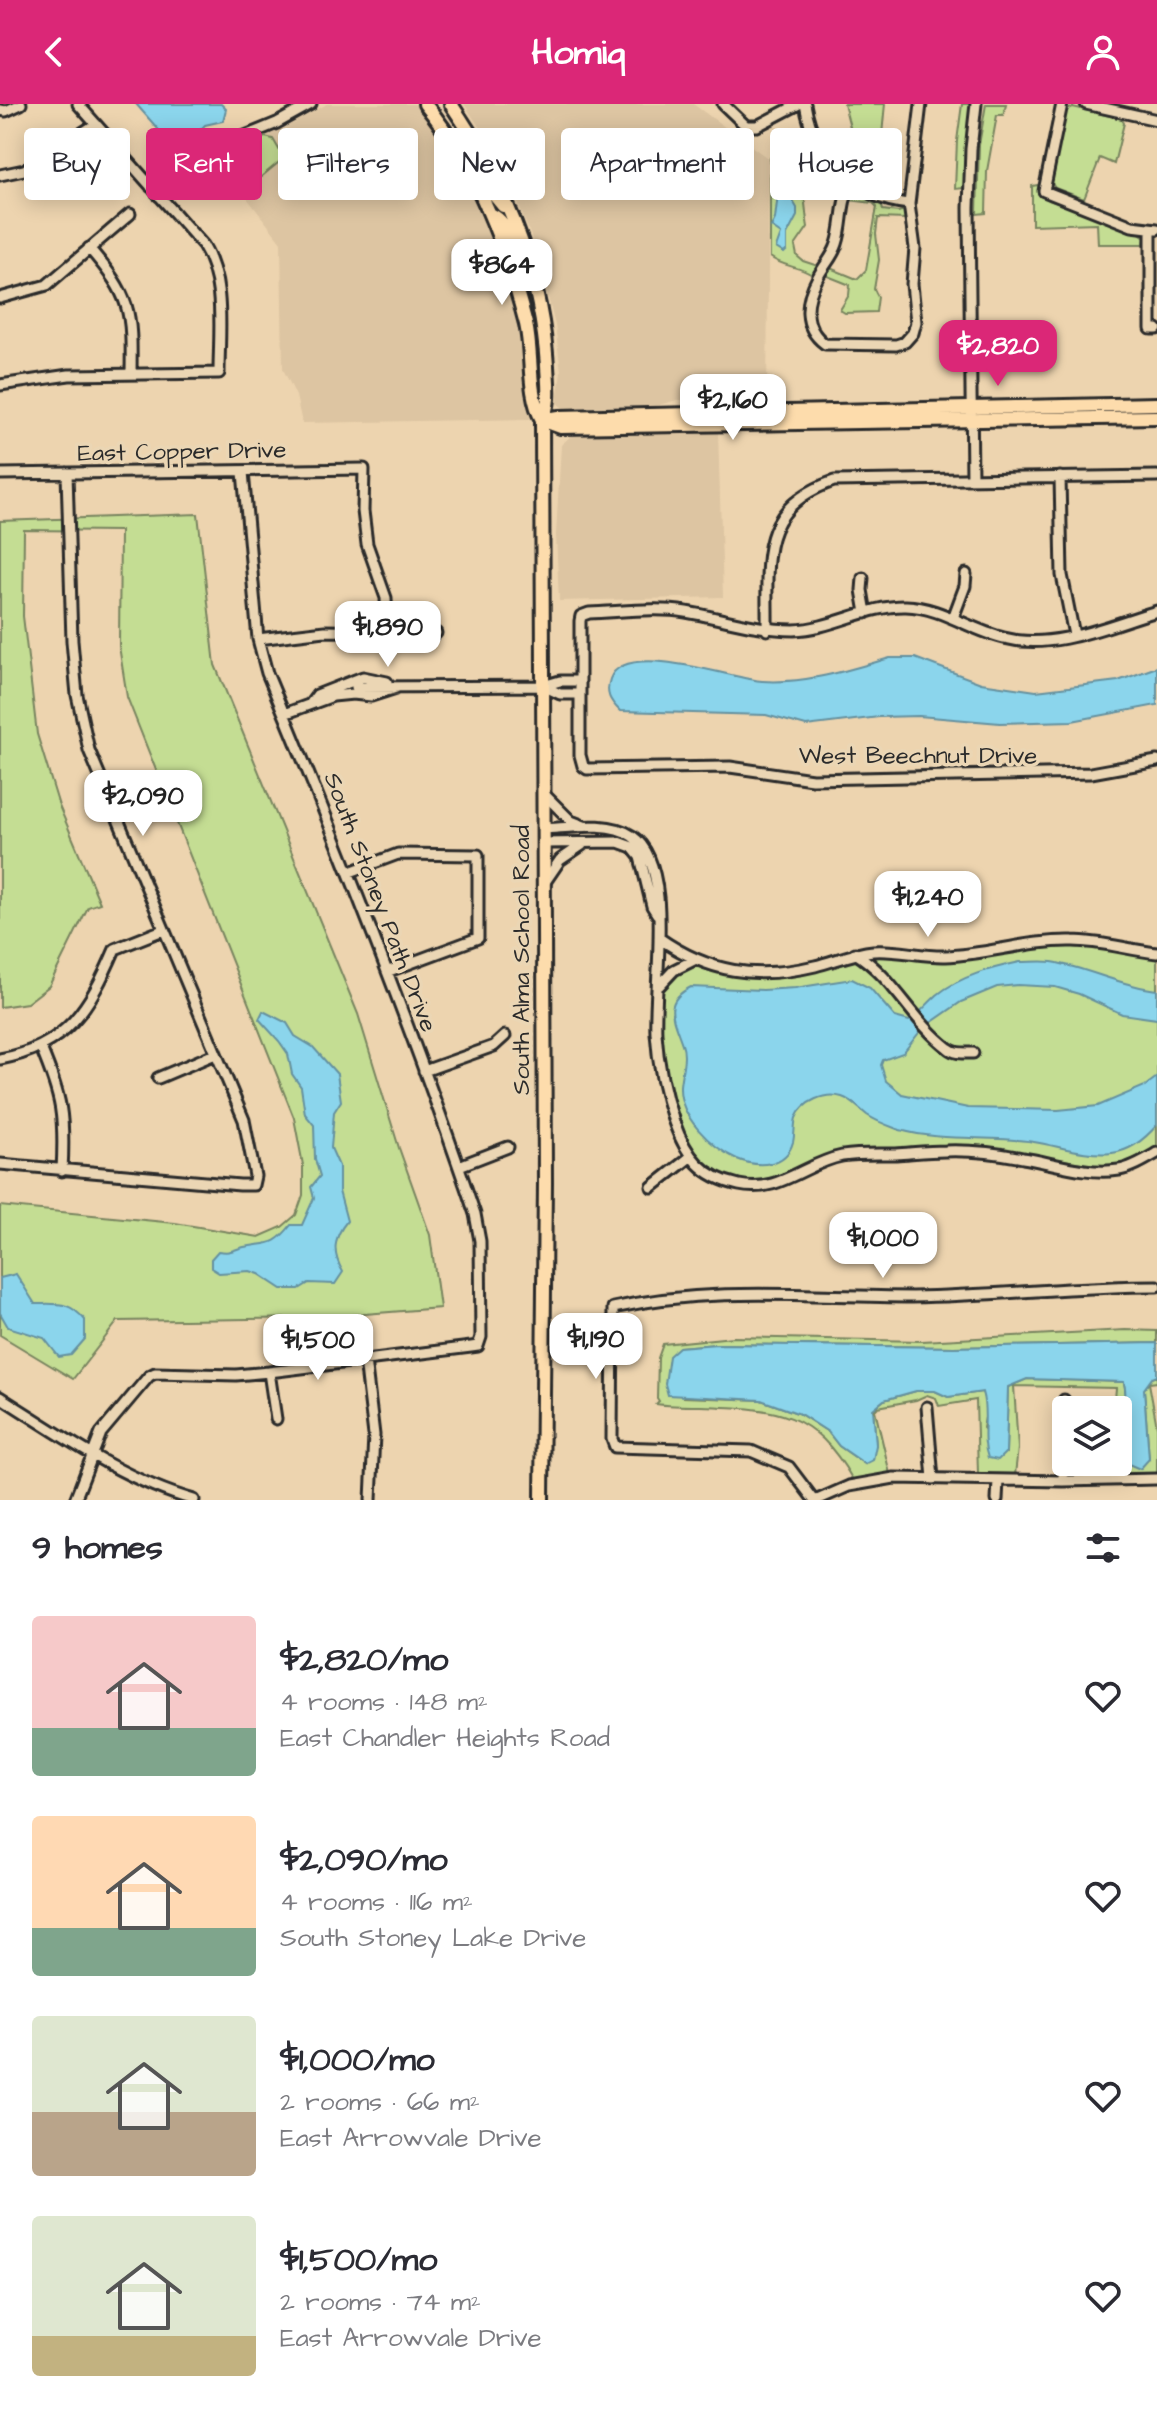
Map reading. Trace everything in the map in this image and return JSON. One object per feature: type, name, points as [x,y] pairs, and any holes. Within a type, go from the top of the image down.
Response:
[{"type":"main road","name":"South Alma School Road","points":[[425,104],[445,128]]},
{"type":"main road","name":"South Alma School Road","points":[[451,104],[469,130],[512,213],[527,257],[545,337],[549,407],[542,420]]},
{"type":"main road","name":"South Alma School Road","points":[[483,200],[491,215],[526,326],[536,408],[542,420],[545,1183],[542,1500]]},
{"type":"main road","points":[[499,200],[512,213]]},
{"type":"main road","points":[[491,215],[502,222],[515,249],[527,257]]},
{"type":"main road","points":[[970,413],[1157,404]]},
{"type":"main road","points":[[542,420],[718,412],[1157,417]]},
{"type":"street","points":[[0,110],[6,111],[21,104]]},
{"type":"street","points":[[78,104],[146,181]]},
{"type":"street","points":[[262,129],[311,104]]},
{"type":"street","points":[[723,104],[746,126],[757,126],[799,104]]},
{"type":"street","points":[[805,104],[812,128]]},
{"type":"street","points":[[843,200],[837,245],[817,277],[810,296],[808,311],[811,331],[825,344],[896,345],[905,342],[913,333],[916,322],[912,284],[915,248],[909,204],[921,104]]},
{"type":"street","points":[[972,479],[969,193],[976,104]]},
{"type":"street","points":[[1062,104],[1044,191],[1127,224],[1154,229],[1154,329]]},
{"type":"street","points":[[1086,104],[1114,107],[1157,120]]},
{"type":"street","points":[[0,175],[24,170],[96,124]]},
{"type":"street","points":[[0,385],[69,375],[219,373],[219,287],[215,270],[203,245],[163,200]]},
{"type":"street","points":[[891,200],[909,204]]},
{"type":"street","points":[[0,298],[47,285],[130,214]]},
{"type":"street","points":[[89,248],[115,279],[125,298],[131,327],[131,374]]},
{"type":"street","name":"East Copper Drive","points":[[0,474],[364,469],[363,511],[367,544],[386,598],[387,631]]},
{"type":"street","name":"South Stoney Path Drive","points":[[243,472],[258,639],[267,673],[389,971],[459,1166],[475,1214],[480,1241],[481,1337],[478,1346],[365,1360]]},
{"type":"street","points":[[0,1164],[253,1185],[255,1176],[249,1136],[89,750],[77,695],[72,641],[67,473]]},
{"type":"street","points":[[767,630],[768,553],[777,524],[789,505],[812,489],[834,481],[1157,476]]},
{"type":"street","points":[[1060,477],[1062,575],[1074,635]]},
{"type":"street","points":[[781,498],[789,505]]},
{"type":"street","points":[[953,618],[965,586],[966,574]]},
{"type":"street","points":[[863,578],[866,613]]},
{"type":"street","points":[[543,686],[560,694],[580,694],[581,616],[589,613],[683,611],[767,630],[812,628],[866,613],[904,606],[923,607],[1003,638],[1028,642],[1074,635],[1157,611]]},
{"type":"street","points":[[258,639],[325,631],[436,633]]},
{"type":"street","points":[[311,703],[317,695],[352,687],[543,686],[560,681],[580,681]]},
{"type":"street","points":[[284,714],[352,687]]},
{"type":"street","name":"West Beechnut Drive","points":[[580,694],[580,755],[587,769],[730,767],[812,779],[1091,773],[1157,761]]},
{"type":"street","points":[[542,792],[571,821],[589,828]]},
{"type":"street","points":[[589,828],[589,842]]},
{"type":"street","points":[[543,829],[615,828],[643,845],[650,858],[658,892],[655,1015],[665,1098],[689,1158],[715,1177],[758,1187],[789,1179],[844,1156],[967,1151],[1024,1158],[1069,1168],[1109,1171],[1122,1170],[1157,1153]]},
{"type":"street","points":[[621,843],[624,832]]},
{"type":"street","points":[[543,884],[564,857],[589,842]]},
{"type":"street","points":[[543,843],[621,843],[632,847],[640,857],[652,906],[657,914]]},
{"type":"street","points":[[350,872],[398,854],[478,855],[478,938],[389,971]]},
{"type":"street","points":[[0,1059],[41,1048],[69,1028],[87,1008],[115,949],[163,930]]},
{"type":"street","points":[[659,938],[694,960],[749,973],[784,972],[855,953],[877,951],[945,956],[990,952],[1024,943],[1073,941],[1157,953]]},
{"type":"street","points":[[855,953],[870,962],[888,980],[927,1028],[950,1050],[973,1053]]},
{"type":"street","points":[[658,988],[674,970],[694,960]]},
{"type":"street","points":[[424,1071],[494,1046],[505,1036]]},
{"type":"street","points":[[41,1048],[58,1089],[65,1126],[62,1171]]},
{"type":"street","points":[[158,1078],[215,1054]]},
{"type":"street","points":[[459,1166],[508,1147]]},
{"type":"street","points":[[652,1187],[689,1158]]},
{"type":"street","points":[[1157,1286],[1071,1287],[932,1296],[754,1293],[690,1296],[613,1308],[612,1439],[615,1447],[751,1451],[789,1467],[816,1500],[849,1486],[874,1480],[1157,1479]]},
{"type":"street","points":[[75,1500],[101,1433],[149,1376],[155,1373],[214,1376],[365,1360],[374,1435],[371,1500]]},
{"type":"street","points":[[269,1372],[276,1419]]},
{"type":"street","points":[[0,1397],[93,1455],[166,1492],[194,1500]]},
{"type":"street","points":[[927,1407],[933,1479]]},
{"type":"street","points":[[1063,1476],[1063,1481]]},
{"type":"street","points":[[997,1500],[998,1480]]},
{"type":"shaded area","points":[[327,104],[417,104],[436,128],[434,200],[475,200],[490,228],[522,334],[530,419],[302,423],[296,396],[283,369],[281,242],[248,200],[262,200],[262,138],[278,131],[278,200],[418,200],[418,128],[285,128]]},
{"type":"shaded area","points":[[464,104],[693,104],[726,128],[561,128],[561,200],[754,200],[754,148],[769,159],[767,399],[677,400],[652,407],[563,408],[557,403],[561,371],[555,325],[535,247],[517,200],[545,200],[545,128],[480,128]]},
{"type":"shaded area","points":[[718,431],[723,597],[559,601],[556,535],[561,445],[573,434]]},
{"type":"green space","points":[[844,104],[885,104],[883,128],[850,128]]},
{"type":"green space","points":[[962,104],[972,104],[965,149],[964,188],[955,189],[957,141]]},
{"type":"green space","points":[[986,104],[1006,104],[1003,115],[997,115],[987,171],[986,213],[977,214],[979,145]]},
{"type":"green space","points":[[1073,107],[1122,119],[1124,123],[1114,164],[1100,158],[1084,199],[1055,188],[1051,182],[1066,111]]},
{"type":"green space","points":[[262,138],[273,139],[278,148],[278,163],[262,176]]},
{"type":"green space","points":[[1038,185],[1041,194],[1049,200],[1138,232],[1145,237],[1144,244],[1098,244],[1097,223],[1032,225],[1032,186]]},
{"type":"green space","points":[[770,200],[804,200],[808,227],[795,246],[797,256],[818,266],[812,275],[770,257]]},
{"type":"green space","points":[[849,200],[874,200],[881,203],[883,210],[905,210],[906,219],[878,218],[879,260],[874,289],[878,297],[876,312],[845,313],[840,310],[849,295],[850,285],[825,275],[830,268],[857,279],[866,270],[877,207],[873,203]]},
{"type":"green space","points":[[198,514],[215,665],[358,1014],[399,1148],[430,1235],[440,1308],[314,1318],[118,1321],[73,1379],[0,1335],[0,1206],[175,1223],[259,1237],[282,1227],[296,1215],[303,1195],[303,1165],[294,1118],[127,697],[119,646],[120,531],[24,530],[23,616],[37,734],[59,806],[100,903],[88,907],[49,986],[27,1003],[0,1007],[0,521]]},
{"type":"green space","points":[[1082,945],[1157,957],[1157,1147],[1123,1164],[1099,1166],[982,1146],[930,1146],[841,1152],[759,1182],[733,1179],[712,1170],[693,1151],[683,1133],[669,1088],[662,1042],[661,998],[667,983],[680,972],[697,966],[733,975],[777,977],[879,955],[947,961],[1032,947]]},
{"type":"green space","points":[[1157,1331],[1157,1343],[954,1347],[717,1344],[680,1347],[684,1397],[761,1400],[800,1414],[828,1432],[839,1446],[865,1464],[876,1445],[873,1409],[884,1400],[916,1391],[935,1391],[948,1397],[982,1392],[987,1407],[983,1428],[1006,1452],[1008,1387],[1027,1379],[1124,1382],[1126,1396],[1115,1396],[1116,1388],[1014,1386],[1018,1448],[1015,1475],[978,1474],[976,1400],[939,1406],[936,1398],[927,1395],[878,1407],[875,1410],[890,1474],[853,1480],[822,1438],[789,1417],[750,1409],[656,1404],[659,1401],[658,1358],[663,1344],[733,1337],[922,1341]]},
{"type":"green space","points":[[1157,1376],[1157,1382],[1149,1383],[1157,1427],[1157,1473],[1132,1474],[1132,1453],[1149,1459],[1144,1389],[1152,1378]]},
{"type":"water","points":[[136,104],[221,104],[226,109],[223,121],[202,128],[157,128]]},
{"type":"water","points":[[792,200],[797,208],[784,253],[776,248],[781,234],[771,227],[777,202]]},
{"type":"water","points":[[890,658],[915,658],[981,683],[1036,691],[1118,681],[1157,667],[1157,705],[1072,721],[1000,723],[919,716],[879,717],[806,726],[766,715],[620,711],[608,693],[610,679],[619,668],[636,662],[680,664],[748,679],[778,681],[827,675]]},
{"type":"water","points":[[1020,962],[1052,962],[1157,990],[1157,1019],[1122,1014],[1079,994],[1055,987],[997,987],[961,1002],[922,1029],[903,1053],[883,1060],[881,1065],[886,1081],[902,1094],[968,1108],[1058,1110],[1098,1106],[1145,1086],[1157,1077],[1157,1125],[1137,1144],[1119,1152],[1102,1154],[1017,1140],[916,1134],[875,1120],[846,1098],[829,1096],[815,1099],[799,1112],[793,1142],[784,1156],[778,1161],[754,1164],[737,1159],[717,1147],[698,1130],[685,1109],[680,1086],[683,1049],[672,1012],[676,999],[691,987],[763,990],[852,979],[870,988],[895,1017],[909,1021],[937,995],[956,983],[987,970]]},
{"type":"water","points":[[263,1011],[287,1023],[295,1036],[313,1047],[337,1074],[341,1101],[334,1112],[331,1148],[339,1166],[339,1191],[347,1221],[337,1240],[337,1258],[343,1272],[335,1284],[309,1283],[299,1289],[282,1289],[250,1271],[219,1273],[211,1268],[211,1259],[218,1251],[270,1242],[280,1237],[291,1225],[302,1225],[314,1198],[311,1187],[320,1176],[315,1159],[314,1125],[305,1114],[301,1087],[292,1074],[288,1054],[259,1019]]},
{"type":"water","points":[[16,1274],[35,1304],[68,1307],[85,1320],[85,1339],[71,1355],[59,1357],[44,1338],[8,1327],[0,1313],[0,1278]]},
{"type":"water","points":[[1157,1343],[1157,1376],[1144,1389],[1149,1459],[1140,1469],[1132,1466],[1132,1396],[1125,1396],[1124,1382],[1027,1379],[1008,1387],[1006,1452],[998,1460],[988,1458],[986,1450],[982,1392],[948,1397],[935,1391],[916,1391],[884,1400],[873,1409],[876,1445],[873,1460],[865,1464],[839,1446],[828,1432],[800,1414],[761,1400],[668,1395],[665,1384],[669,1356],[679,1347],[717,1344],[954,1347]]}]
